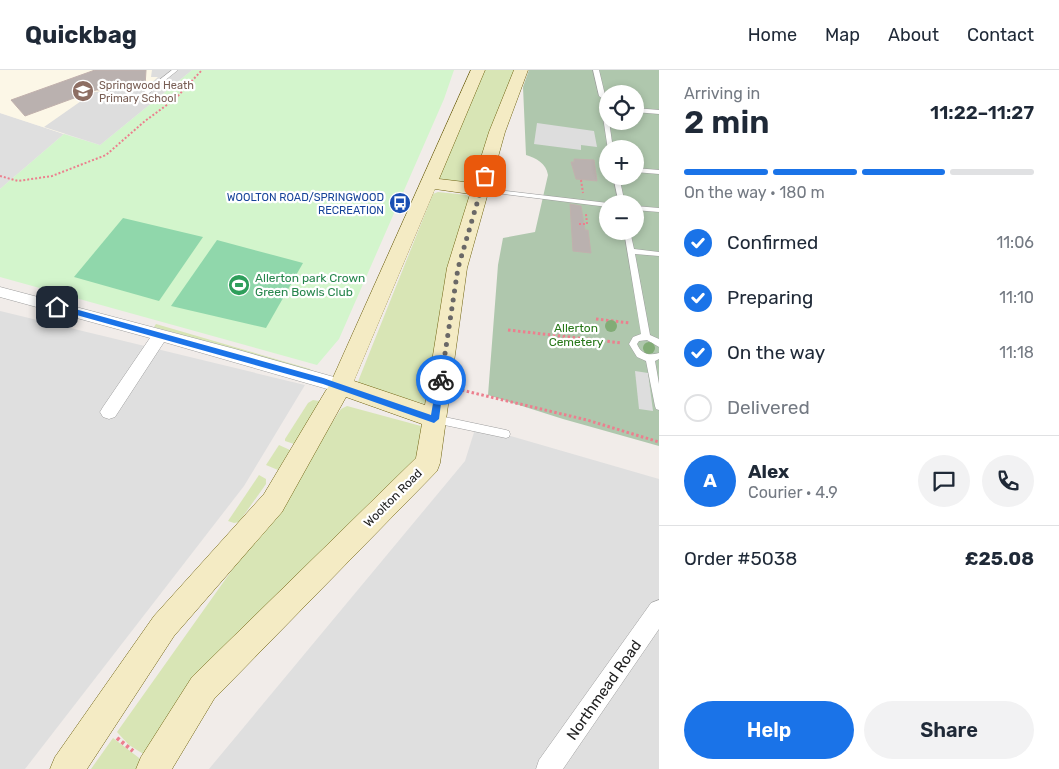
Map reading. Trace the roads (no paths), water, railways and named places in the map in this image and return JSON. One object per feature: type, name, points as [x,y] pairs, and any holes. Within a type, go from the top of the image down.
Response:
[{"type":"main road","points":[[67,769],[164,626],[273,503],[341,386],[478,70]]},
{"type":"main road","name":"Woolton Road","points":[[154,767],[203,688],[428,463],[458,268],[498,132],[522,70]]},
{"type":"main road","points":[[428,183],[481,190]]},
{"type":"main road","points":[[341,386],[434,419]]},
{"type":"street","points":[[0,292],[235,355],[341,386]]},
{"type":"street","points":[[109,412],[160,336]]},
{"type":"street","name":"Northmead Road","points":[[548,769],[659,611]]},
{"type":"lane","points":[[146,93],[176,70]]},
{"type":"lane","points":[[596,70],[599,85]]},
{"type":"lane","points":[[644,111],[659,112]]},
{"type":"lane","points":[[644,171],[659,172]]},
{"type":"lane","points":[[481,190],[599,204]]},
{"type":"lane","points":[[644,209],[659,210]]},
{"type":"lane","points":[[628,240],[646,337]]},
{"type":"lane","points":[[630,251],[659,254]]},
{"type":"lane","points":[[659,344],[646,337],[636,339],[633,345],[639,354],[654,357],[659,406]]},
{"type":"lane","points":[[434,419],[506,434]]},
{"type":"place","name":"Springwood Heath Primary School","points":[[83,91]]},
{"type":"place","name":"WOOLTON ROAD/SPRINGWOOD RECREATION","points":[[400,203]]},
{"type":"place","name":"Allerton park Crown Green Bowls Club","points":[[239,285]]},
{"type":"park label","name":"Allerton Cemetery","points":[[576,335]]}]
